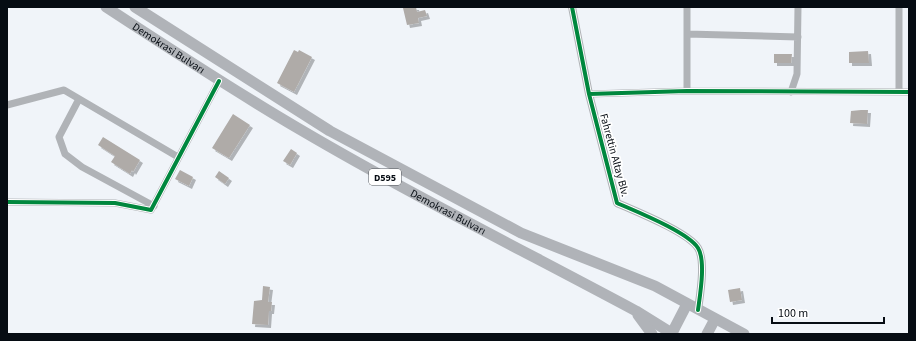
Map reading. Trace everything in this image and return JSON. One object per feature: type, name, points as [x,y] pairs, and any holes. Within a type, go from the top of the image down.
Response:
[{"type":"highway","name":"Demokrasi Bulvarı","points":[[106,7],[219,81],[372,170],[636,311],[673,334]]},
{"type":"highway","name":"Demokrasi Bulvarı","points":[[135,7],[343,138],[521,233],[655,286],[698,310]]},
{"type":"highway","points":[[673,334],[687,304]]},
{"type":"highway","name":"D595","points":[[698,310],[744,334]]},
{"type":"highway","points":[[636,311],[652,334]]},
{"type":"highway","points":[[706,334],[715,319]]},
{"type":"street","name":"Fahrettin Altay Blv.","points":[[572,7],[590,94],[617,203],[682,234],[698,248],[703,274],[698,310]]},
{"type":"street","points":[[687,7],[687,91]]},
{"type":"street","points":[[791,92],[797,74],[798,7]]},
{"type":"street","points":[[899,7],[899,92]]},
{"type":"street","points":[[687,34],[798,37]]},
{"type":"street","points":[[7,202],[115,203],[151,210],[219,81]]},
{"type":"street","points":[[7,105],[64,90],[178,158]]},
{"type":"street","points":[[590,94],[687,91],[909,92]]},
{"type":"street","points":[[79,99],[59,137],[65,154],[82,167],[154,206]]},
{"type":"building","points":[[416,7],[417,12],[425,10],[427,16],[418,18],[419,23],[407,25],[403,8]]},
{"type":"building","points":[[294,50],[298,52],[299,50],[312,57],[294,92],[277,83]]},
{"type":"building","points":[[868,51],[869,63],[849,63],[849,52]]},
{"type":"building","points":[[774,54],[792,54],[791,63],[774,63]]},
{"type":"building","points":[[868,110],[867,124],[850,123],[851,111]]},
{"type":"building","points":[[233,114],[250,125],[229,158],[212,148]]},
{"type":"building","points":[[103,137],[140,160],[133,172],[132,170],[130,174],[111,162],[115,156],[98,145]]},
{"type":"building","points":[[291,149],[297,153],[290,165],[283,161]]},
{"type":"building","points":[[180,170],[193,177],[189,186],[175,179]]},
{"type":"building","points":[[219,171],[229,178],[225,184],[215,177]]},
{"type":"building","points":[[263,286],[270,287],[268,302],[272,302],[271,311],[269,311],[268,325],[252,324],[254,301],[262,300]]},
{"type":"building","points":[[740,288],[742,300],[730,302],[728,290]]},
{"type":"cycle path","points":[[572,7],[589,94],[617,203],[684,235],[698,248],[702,261],[698,310]]},
{"type":"cycle path","points":[[7,202],[115,203],[151,210],[219,81]]},
{"type":"cycle path","points":[[589,94],[687,91],[909,92]]}]
